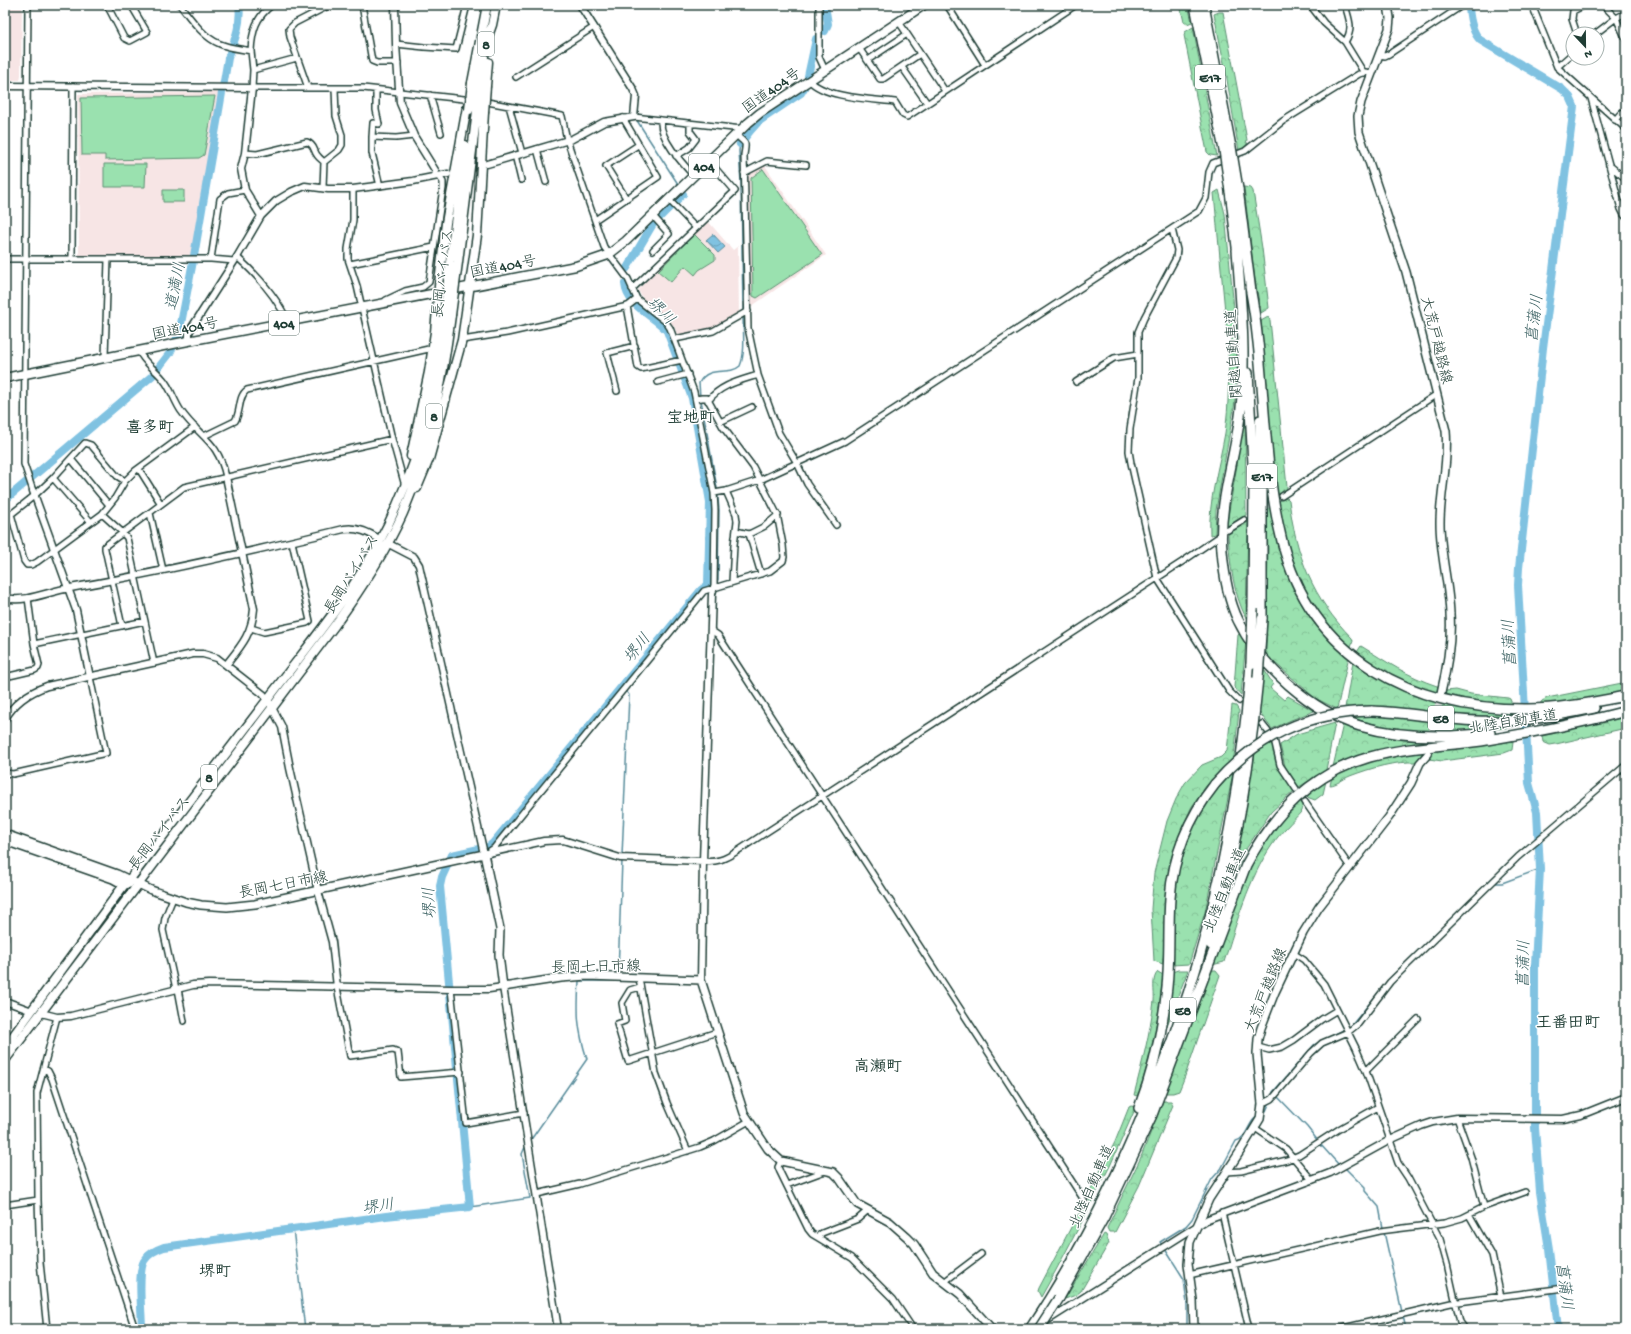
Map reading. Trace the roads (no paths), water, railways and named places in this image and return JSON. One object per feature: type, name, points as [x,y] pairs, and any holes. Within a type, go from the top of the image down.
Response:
[{"type":"highway","name":"8","points":[[476,84],[496,5]]},
{"type":"highway","name":"国道404号","points":[[5,378],[170,344],[583,265],[608,255],[655,219],[694,176],[709,161],[740,136],[760,113],[924,5]]},
{"type":"highway","name":"関越自動車道","points":[[1196,5],[1228,148]]},
{"type":"highway","name":"関越自動車道","points":[[1204,5],[1250,287],[1244,339],[1254,482],[1253,609],[1251,664],[1247,703]]},
{"type":"highway","points":[[403,513],[420,482],[429,459],[462,340],[476,235],[474,110],[479,29],[486,9]]},
{"type":"highway","points":[[405,486],[433,348],[446,222],[474,110],[476,84]]},
{"type":"highway","name":"長岡バイパス","points":[[384,541],[403,513],[417,475],[442,380],[454,263],[474,110]]},
{"type":"highway","name":"関越自動車道","points":[[1234,190],[1238,250],[1248,314],[1256,333],[1262,485],[1262,618],[1258,678],[1247,703]]},
{"type":"highway","points":[[385,303],[434,288],[440,275]]},
{"type":"highway","name":"長岡バイパス","points":[[5,1047],[127,882],[348,608],[375,566],[405,486],[428,415],[448,316]]},
{"type":"highway","points":[[1256,333],[1277,521],[1291,570],[1301,593],[1314,615],[1336,641],[1363,663],[1392,680],[1428,695],[1448,700],[1490,708],[1512,709],[1543,721],[1626,710]]},
{"type":"highway","points":[[1244,339],[1241,410],[1223,515],[1222,549],[1226,581],[1242,628],[1256,650],[1279,675],[1308,700],[1334,715],[1359,726],[1394,733],[1429,736],[1512,733],[1543,721],[1576,705],[1626,696]]},
{"type":"highway","name":"北陸自動車道","points":[[1039,1329],[1110,1181],[1147,1088],[1154,1063],[1165,1007],[1169,963],[1170,898],[1174,870],[1180,848],[1190,822],[1206,795],[1215,784],[1244,754],[1263,741],[1285,730],[1323,716],[1370,711],[1458,720],[1543,721],[1626,702]]},
{"type":"highway","name":"北陸自動車道","points":[[1183,1034],[1210,949],[1227,880],[1251,742],[1247,703]]},
{"type":"highway","name":"北陸自動車道","points":[[1080,1244],[1129,1148],[1161,1071],[1191,985],[1219,878],[1243,742],[1247,703]]},
{"type":"highway","name":"長岡バイパス","points":[[5,1060],[138,884],[270,704]]},
{"type":"highway","name":"北陸自動車道","points":[[1030,1329],[1055,1296],[1101,1224],[1125,1174],[1152,1115],[1246,865],[1265,832],[1289,804],[1306,790],[1340,768],[1364,759],[1399,751],[1512,733]]},
{"type":"main road","name":"大荒戸越路線","points":[[1388,5],[1390,18],[1389,29],[1379,55],[1368,73],[1359,109],[1359,132],[1406,272],[1437,394],[1446,438],[1440,526],[1450,615],[1448,656],[1441,693]]},
{"type":"main road","name":"大荒戸越路線","points":[[1194,1329],[1193,1300],[1188,1264],[1189,1248],[1193,1233],[1209,1199],[1255,1128],[1261,1116],[1262,1104],[1258,1076],[1258,1047],[1264,1020],[1293,953],[1319,907],[1389,817],[1411,783],[1420,763],[1428,754]]},
{"type":"main road","name":"長岡七日市線","points":[[5,834],[127,882]]},
{"type":"main road","name":"長岡七日市線","points":[[5,841],[113,879],[138,884],[173,898],[200,905],[227,907],[241,907],[484,854]]},
{"type":"main road","points":[[484,854],[500,929],[499,955],[503,987]]},
{"type":"main road","name":"長岡七日市線","points":[[503,987],[522,983],[587,976],[701,980]]},
{"type":"main road","points":[[701,980],[744,1113],[768,1149],[781,1161],[833,1172],[857,1204],[890,1222],[914,1244],[933,1273],[960,1294],[992,1329]]},
{"type":"street","points":[[5,773],[13,774],[106,753],[76,610],[55,549],[27,477],[24,464],[28,5]]},
{"type":"street","points":[[107,5],[124,38],[130,41],[147,32],[131,5]]},
{"type":"street","points":[[180,5],[202,31],[212,40],[227,46],[250,51]]},
{"type":"street","points":[[261,216],[245,190],[241,169],[245,153],[252,88],[253,70],[250,51],[255,24],[260,16],[272,5]]},
{"type":"street","points":[[308,88],[288,32],[291,26],[330,5]]},
{"type":"street","points":[[362,5],[372,61],[378,63],[398,63]]},
{"type":"street","points":[[372,305],[405,291],[426,285],[430,277],[444,188],[443,182],[414,136],[408,120],[401,109],[399,97],[395,5]]},
{"type":"street","points":[[396,44],[456,49],[467,5]]},
{"type":"street","points":[[580,5],[633,89],[636,96],[634,117]]},
{"type":"street","points":[[819,5],[819,57],[825,70]]},
{"type":"street","points":[[947,5],[985,65]]},
{"type":"street","points":[[809,80],[819,89],[895,102],[903,115],[907,117],[1076,5]]},
{"type":"street","points":[[714,493],[726,491],[760,480],[845,441],[1199,211],[1203,204],[1207,190],[1209,172],[1213,163],[1245,151],[1283,121],[1368,73],[1345,42],[1324,23],[1310,5]]},
{"type":"street","points":[[1345,5],[1351,31],[1350,36],[1345,42]]},
{"type":"street","points":[[1379,55],[1385,56],[1389,54],[1463,5]]},
{"type":"street","points":[[1532,5],[1557,67],[1626,129]]},
{"type":"street","points":[[1574,26],[1572,19],[1573,11],[1585,5]]},
{"type":"street","points":[[1603,5],[1616,18],[1626,39]]},
{"type":"street","points":[[1605,26],[1626,13]]},
{"type":"street","points":[[899,22],[945,91]]},
{"type":"street","points":[[516,77],[594,27]]},
{"type":"street","points":[[868,60],[907,34]]},
{"type":"street","points":[[859,48],[880,79],[883,79],[920,54]]},
{"type":"street","points":[[253,70],[297,58]]},
{"type":"street","points":[[1557,67],[1565,60]]},
{"type":"street","points":[[902,67],[927,103]]},
{"type":"street","points":[[5,86],[335,88],[376,90],[492,102],[560,115],[563,118],[567,140],[608,255],[622,271],[638,299],[665,321],[675,339],[696,399],[714,493],[714,587],[712,594],[712,631],[703,861],[701,980]]},
{"type":"street","points":[[72,258],[73,86]]},
{"type":"street","points":[[324,162],[342,146],[342,135],[336,116],[335,88]]},
{"type":"street","points":[[376,90],[376,110],[379,124],[373,123],[372,153],[380,186]]},
{"type":"street","points":[[430,95],[441,133]]},
{"type":"street","points":[[1590,97],[1621,208],[1626,217]]},
{"type":"street","points":[[509,106],[522,153]]},
{"type":"street","points":[[1615,120],[1621,113],[1626,111]]},
{"type":"street","points":[[487,164],[582,135],[604,122],[622,118],[634,117],[690,123],[740,136],[746,146],[744,155],[744,173],[748,328],[758,375],[779,433],[797,463],[807,484],[836,525]]},
{"type":"street","points":[[595,220],[658,177],[622,118]]},
{"type":"street","points":[[661,120],[661,130],[676,156],[694,176]]},
{"type":"street","points":[[676,156],[689,148],[696,139],[690,130],[690,123]]},
{"type":"street","points":[[372,137],[396,138],[414,136]]},
{"type":"street","points":[[245,153],[262,153],[307,142],[313,146],[316,154],[324,162],[323,187]]},
{"type":"street","points":[[626,198],[606,166],[638,145]]},
{"type":"street","points":[[537,149],[546,182]]},
{"type":"street","points":[[515,155],[521,180]]},
{"type":"street","points":[[744,173],[767,160],[806,165]]},
{"type":"street","points":[[632,289],[735,191],[709,161]]},
{"type":"street","points":[[1609,165],[1626,179]]},
{"type":"street","points":[[186,341],[189,332],[236,259],[261,216],[272,204],[291,192],[305,186],[353,189],[380,186],[448,174]]},
{"type":"street","points":[[353,189],[353,220],[348,249],[350,264],[362,308],[392,439],[405,486]]},
{"type":"street","points":[[211,259],[220,199],[228,193],[245,190]]},
{"type":"street","points":[[671,203],[696,228]]},
{"type":"street","points":[[653,250],[670,234],[655,219]]},
{"type":"street","points":[[1172,229],[1177,245],[1177,254],[1138,332],[1138,378],[1130,429],[1129,451],[1158,578],[1230,691],[1247,703]]},
{"type":"street","points":[[350,264],[434,248]]},
{"type":"street","points":[[5,259],[236,259],[252,270],[280,307],[288,322]]},
{"type":"street","points":[[105,358],[108,259]]},
{"type":"street","points":[[462,340],[507,333],[627,306],[638,299]]},
{"type":"street","points":[[627,306],[638,367],[641,369],[682,360]]},
{"type":"street","points":[[675,339],[713,331],[748,311]]},
{"type":"street","points":[[617,391],[607,353],[635,346]]},
{"type":"street","points":[[204,436],[235,421],[238,418],[242,396],[247,390],[433,348]]},
{"type":"street","points":[[139,351],[141,356],[166,384],[182,412],[212,445],[221,458],[253,604],[251,628],[244,643],[226,665]]},
{"type":"street","points":[[1076,382],[1114,358],[1138,354]]},
{"type":"street","points":[[658,382],[688,374]]},
{"type":"street","points":[[708,401],[720,388],[758,375]]},
{"type":"street","points":[[1282,496],[1437,394]]},
{"type":"street","points":[[484,854],[494,848],[702,594],[708,589],[773,570],[783,561],[784,558],[778,515],[754,467],[720,422],[708,401],[704,398],[696,399]]},
{"type":"street","points":[[720,422],[752,407]]},
{"type":"street","points":[[11,514],[24,561],[27,565],[31,565],[102,514],[125,481],[195,427]]},
{"type":"street","points":[[122,626],[105,546],[184,487],[392,439]]},
{"type":"street","points":[[5,519],[54,478],[85,443],[88,443],[117,476],[125,481]]},
{"type":"street","points":[[71,459],[109,505]]},
{"type":"street","points":[[139,469],[161,504]]},
{"type":"street","points":[[54,478],[91,522]]},
{"type":"street","points":[[726,491],[736,514],[732,582]]},
{"type":"street","points":[[150,513],[163,570]]},
{"type":"street","points":[[102,514],[127,538],[154,663]]},
{"type":"street","points":[[736,531],[749,534],[765,526],[778,515]]},
{"type":"street","points":[[1228,530],[1244,520]]},
{"type":"street","points":[[5,598],[28,598],[69,588],[112,581],[292,542],[344,529],[355,528],[414,557],[419,565],[484,854]]},
{"type":"street","points":[[749,534],[761,574]]},
{"type":"street","points":[[484,854],[554,840],[572,842],[620,858],[703,861],[725,859],[1158,578],[1217,538]]},
{"type":"street","points":[[251,628],[264,632],[307,623],[310,621],[292,542]]},
{"type":"street","points":[[5,676],[38,668],[39,665],[34,644],[28,598]]},
{"type":"street","points":[[34,644],[145,621]]},
{"type":"street","points":[[712,631],[718,635],[1084,1200]]},
{"type":"street","points":[[5,719],[19,702],[38,689],[193,654],[203,654],[216,658],[226,665],[263,694],[282,727],[318,891],[332,942],[337,987],[350,1056],[393,1050],[398,1052],[401,1077],[461,1072]]},
{"type":"street","points":[[1262,724],[1274,739],[1280,765],[1296,789]]},
{"type":"street","points":[[1262,1104],[1272,1099],[1316,1048],[1348,1032],[1358,1024],[1390,982],[1518,857],[1626,765]]},
{"type":"street","points":[[1304,802],[1350,867]]},
{"type":"street","points":[[173,898],[167,911],[163,930],[184,1021]]},
{"type":"street","points":[[1293,953],[1304,960],[1319,977],[1337,1010],[1366,1071],[1398,1163],[1408,1178],[1433,1225],[1448,1264],[1460,1322],[1465,1329]]},
{"type":"street","points":[[639,978],[656,1073],[660,1086],[688,1151]]},
{"type":"street","points":[[5,1001],[32,1011],[57,1016],[71,1016],[193,985],[209,984],[451,989],[489,989],[503,987],[558,1329]]},
{"type":"street","points":[[640,987],[630,990],[622,1003],[625,1021],[617,1024],[628,1061],[718,1032]]},
{"type":"street","points":[[451,989],[466,1123],[524,1113]]},
{"type":"street","points":[[1258,1047],[1269,1050],[1282,1047],[1294,1040],[1322,1018],[1337,1010]]},
{"type":"street","points":[[48,1329],[40,1262],[37,1093],[57,1016]]},
{"type":"street","points":[[1366,1071],[1418,1019]]},
{"type":"street","points":[[44,1069],[48,1071],[52,1079],[135,1329]]},
{"type":"street","points":[[1034,1329],[1197,1225],[1330,1173],[1390,1140],[1432,1122],[1457,1118],[1573,1118],[1626,1097]]},
{"type":"street","points":[[1227,1172],[1241,1171],[1293,1157],[1318,1143],[1354,1119],[1378,1107]]},
{"type":"street","points":[[1457,1118],[1471,1157],[1484,1207]]},
{"type":"street","points":[[537,1194],[580,1184],[688,1151],[714,1141],[749,1121]]},
{"type":"street","points":[[1255,1128],[1278,1142],[1312,1180]]},
{"type":"street","points":[[781,1161],[778,1167],[808,1229],[817,1237],[845,1252],[856,1262],[893,1299],[913,1329]]},
{"type":"street","points":[[787,1185],[827,1170]]},
{"type":"street","points":[[1189,1275],[1380,1231],[1433,1225],[1452,1221],[1525,1192]]},
{"type":"street","points":[[5,1205],[38,1200]]},
{"type":"street","points":[[817,1237],[822,1233],[858,1219],[868,1210]]},
{"type":"street","points":[[1222,1214],[1249,1329]]},
{"type":"street","points":[[1469,1215],[1492,1255],[1501,1297]]},
{"type":"street","points":[[944,1282],[981,1254]]},
{"type":"street","points":[[1339,1329],[1456,1303],[1564,1288]]},
{"type":"water","points":[[713,234],[725,247],[718,253],[706,240]]},
{"type":"waterway","name":"道満川","points":[[5,500],[152,376],[170,353],[179,334],[228,58],[238,25],[240,12],[239,5]]},
{"type":"waterway","name":"堺川","points":[[825,5],[828,24],[825,31]]},
{"type":"waterway","name":"菖蒲川","points":[[1469,8],[1473,29],[1480,40],[1562,89],[1570,97],[1574,106],[1543,348],[1518,585],[1529,783],[1537,812],[1540,869],[1535,965],[1535,1128],[1540,1192],[1549,1249],[1558,1329]]},
{"type":"waterway","name":"堺川","points":[[808,76],[816,39]]},
{"type":"waterway","name":"堺川","points":[[740,144],[758,122],[801,93],[804,88]]},
{"type":"waterway","points":[[636,119],[678,184]]},
{"type":"waterway","points":[[740,144],[743,312]]},
{"type":"waterway","name":"堺川","points":[[627,268],[653,224],[683,194]]},
{"type":"waterway","name":"堺川","points":[[142,1329],[140,1284],[142,1267],[144,1261],[150,1254],[164,1247],[386,1216],[470,1207],[440,886],[442,877],[452,855],[488,847],[493,843],[701,590],[708,585],[710,502],[692,398],[667,331],[662,325],[636,305],[627,292],[625,284]]},
{"type":"waterway","points":[[700,397],[699,383],[703,377],[713,372],[730,371],[740,366],[744,348],[743,315]]},
{"type":"waterway","points":[[701,400],[717,488],[719,510],[718,580],[716,580]]},
{"type":"waterway","points":[[622,856],[629,695],[625,690],[626,689]]},
{"type":"waterway","points":[[618,974],[622,860]]},
{"type":"waterway","points":[[1493,883],[1502,883],[1540,869]]},
{"type":"waterway","points":[[1272,1096],[1273,1092],[1314,1045],[1351,1026],[1392,976],[1485,886]]},
{"type":"waterway","points":[[530,1141],[587,1059],[578,1020],[579,981],[618,980]]},
{"type":"waterway","points":[[1276,1095],[1307,1127],[1318,1141]]},
{"type":"waterway","points":[[1263,1113],[1266,1111],[1270,1102]]},
{"type":"waterway","points":[[1163,1246],[1160,1242],[1186,1226],[1192,1219],[1212,1179],[1221,1169],[1236,1141],[1243,1137],[1252,1122],[1258,1116]]},
{"type":"waterway","points":[[1320,1144],[1339,1165]]},
{"type":"waterway","points":[[470,1207],[530,1198],[522,1154],[526,1145]]},
{"type":"waterway","points":[[1344,1167],[1365,1188],[1365,1191],[1379,1207],[1383,1228]]},
{"type":"waterway","points":[[293,1229],[305,1329]]},
{"type":"waterway","points":[[1384,1232],[1402,1312]]},
{"type":"waterway","points":[[1165,1249],[1184,1279],[1187,1304],[1187,1329]]},
{"type":"waterway","points":[[1403,1316],[1406,1329]]},
{"type":"tunnel","points":[[1261,510],[1282,496]]},
{"type":"tunnel","points":[[1428,751],[1441,693]]},
{"type":"tunnel","points":[[1239,701],[1262,724]]},
{"type":"district","name":"宝地町","points":[[691,416]]},
{"type":"district","name":"喜多町","points":[[150,426]]},
{"type":"district","name":"王番田町","points":[[1568,1021]]},
{"type":"district","name":"高瀬町","points":[[878,1065]]},
{"type":"district","name":"堺町","points":[[215,1270]]}]
